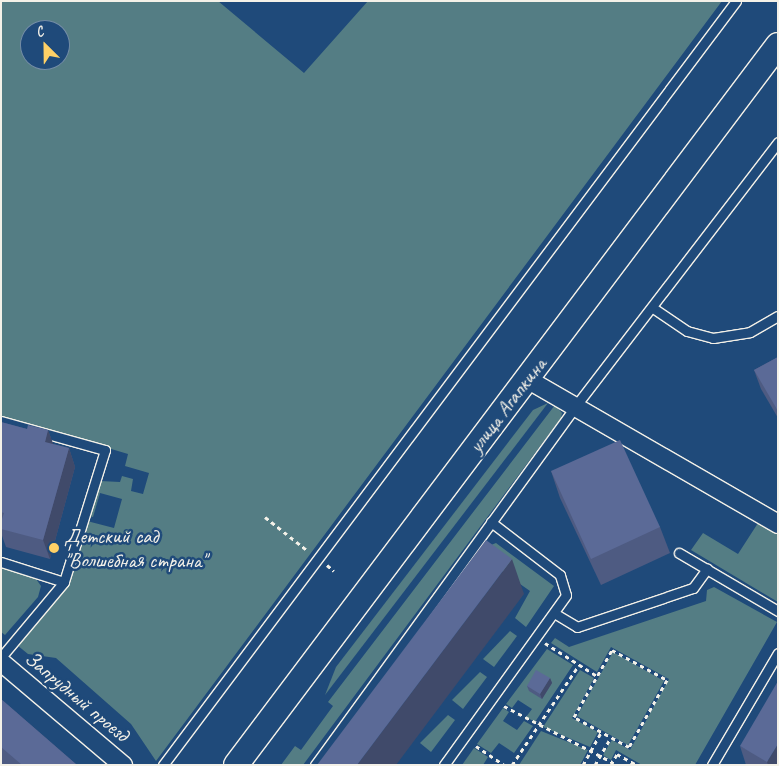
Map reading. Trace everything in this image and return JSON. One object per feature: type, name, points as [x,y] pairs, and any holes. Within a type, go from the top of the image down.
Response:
[{"type":"main road","name":"улица Агапкина","points":[[236,765],[778,45]]},
{"type":"street","points":[[527,379],[574,408],[778,524]]},
{"type":"street","name":"Запрудный проезд","points":[[1,662],[123,765]]},
{"type":"lane","points":[[162,765],[736,1]]},
{"type":"lane","points":[[315,765],[574,408],[653,308],[778,142]]},
{"type":"lane","points":[[653,308],[687,331],[713,338],[750,332],[778,316]]},
{"type":"lane","points":[[1,421],[105,450],[64,582],[1,656]]},
{"type":"lane","points":[[444,765],[566,595],[563,578],[490,522]]},
{"type":"lane","points":[[679,553],[778,611]]},
{"type":"lane","points":[[1,562],[64,582]]},
{"type":"lane","points":[[554,613],[577,627],[693,588],[706,569]]},
{"type":"lane","points":[[712,765],[778,653]]},
{"type":"path","points":[[265,517],[334,571]]},
{"type":"path","points":[[549,646],[597,676]]},
{"type":"path","points":[[612,650],[667,680],[629,747],[574,716],[597,676],[612,650]]},
{"type":"path","points":[[512,765],[579,665]]},
{"type":"path","points":[[504,706],[537,726],[591,750],[612,764],[617,754],[637,765]]},
{"type":"path","points":[[583,765],[601,732]]},
{"type":"path","points":[[595,765],[611,737]]},
{"type":"path","points":[[476,746],[504,765]]},
{"type":"green space","points":[[1,1],[218,1],[304,73],[368,1],[722,1],[156,761],[131,724],[56,658],[28,654],[17,645],[70,583],[87,521],[114,528],[122,499],[100,493],[93,517],[88,516],[100,481],[120,482],[122,476],[133,479],[131,491],[143,494],[149,473],[125,466],[128,454],[1,416]]},
{"type":"green space","points":[[548,403],[325,695],[336,667],[533,410]]},
{"type":"green space","points":[[555,405],[562,413],[561,418],[303,765],[281,765],[295,746],[301,750],[333,706],[328,702]]},
{"type":"green space","points":[[758,523],[778,533],[778,602],[691,550],[703,533],[738,554]]},
{"type":"green space","points":[[496,543],[554,586],[526,627],[515,618],[530,591],[499,569],[491,545]]},
{"type":"green space","points":[[1,567],[34,576],[41,586],[38,597],[5,635],[1,632]]},
{"type":"green space","points":[[714,587],[777,622],[695,765],[642,765],[616,750],[611,760],[603,755],[612,740],[630,750],[669,679],[611,647],[597,672],[551,643],[555,638],[569,647],[706,601],[707,590]]},
{"type":"green space","points":[[510,631],[517,636],[494,667],[483,659]]},
{"type":"green space","points":[[547,649],[573,665],[535,722],[526,717],[532,709],[518,700],[512,708],[506,704]]},
{"type":"green space","points":[[613,652],[664,681],[628,745],[577,716]]},
{"type":"green space","points":[[580,670],[594,678],[572,718],[598,732],[590,747],[543,727]]},
{"type":"green space","points":[[480,672],[487,677],[463,709],[452,700]]},
{"type":"green space","points":[[503,708],[509,712],[503,721],[517,730],[524,721],[533,726],[514,753],[499,743],[491,753],[477,744]]},
{"type":"green space","points":[[448,715],[455,720],[431,752],[420,743]]},
{"type":"green space","points":[[541,731],[588,750],[580,765],[519,765]]},
{"type":"green space","points":[[474,748],[488,757],[483,765],[462,765]]},
{"type":"building","points":[[778,357],[778,411],[754,370]]},
{"type":"building","points":[[1,422],[27,429],[28,425],[48,430],[45,442],[69,448],[43,540],[1,529],[4,513],[1,512]]},
{"type":"building","points":[[620,440],[660,527],[591,559],[551,471]]},
{"type":"building","points":[[486,540],[512,559],[357,765],[317,765]]},
{"type":"building","points":[[536,670],[550,678],[540,694],[527,686]]},
{"type":"building","points":[[778,681],[778,744],[767,762],[740,746]]},
{"type":"building","points":[[1,699],[77,765],[22,765],[1,747]]},
{"type":"place","name":"Детский сад \"Волшебная страна\"","points":[[54,548]]}]
